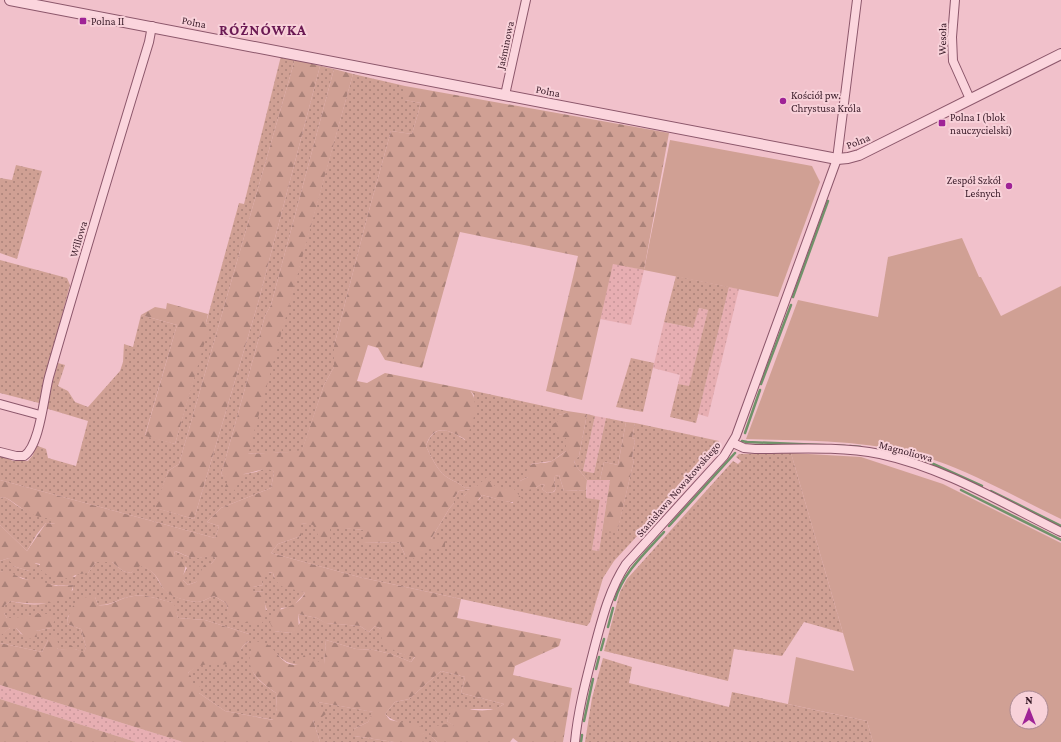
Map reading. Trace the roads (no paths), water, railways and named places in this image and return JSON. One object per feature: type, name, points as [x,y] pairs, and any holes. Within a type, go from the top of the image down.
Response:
[{"type":"street","name":"Polna","points":[[10,0],[152,26],[837,159],[859,155],[1061,54]]},
{"type":"street","name":"Jaśminowa","points":[[505,95],[526,0]]},
{"type":"street","name":"Stanisława Nowakowskiego","points":[[575,742],[584,689],[602,618],[617,578],[626,564],[716,465],[733,443],[837,159],[857,0]]},
{"type":"street","name":"Wesoła","points":[[955,0],[952,37],[953,61],[970,99]]},
{"type":"street","name":"Willowa","points":[[0,452],[16,456],[24,456],[33,445],[77,279],[149,42],[152,26]]},
{"type":"street","points":[[0,404],[40,416]]},
{"type":"street","name":"Magnoliowa","points":[[733,443],[744,448],[861,452],[902,460],[950,476],[1061,532]]},
{"type":"waterway","points":[[793,297],[828,201]]},
{"type":"waterway","points":[[761,384],[791,305]]},
{"type":"waterway","points":[[745,433],[760,390]]},
{"type":"waterway","points":[[742,441],[845,446]]},
{"type":"waterway","points":[[850,446],[861,447]]},
{"type":"waterway","points":[[882,451],[929,462],[982,486]]},
{"type":"waterway","points":[[669,526],[735,453]]},
{"type":"waterway","points":[[961,490],[1061,540]]},
{"type":"waterway","points":[[991,491],[1061,526]]},
{"type":"waterway","points":[[615,600],[623,581],[629,572],[664,532]]},
{"type":"waterway","points":[[608,627],[613,608]]},
{"type":"waterway","points":[[601,650],[604,639]]},
{"type":"waterway","points":[[596,669],[599,657]]},
{"type":"waterway","points":[[584,721],[593,679]]},
{"type":"waterway","points":[[581,742],[582,735]]},
{"type":"place","name":"Polna II","points":[[83,21]]},
{"type":"place","name":"Kościół pw. Chrystusa Króla","points":[[783,101]]},
{"type":"place","name":"Polna I (blok nauczycielski)","points":[[942,123]]},
{"type":"place","name":"Zespół Szkół Leśnych","points":[[1009,186]]},
{"type":"district","name":"RÓŻNÓWKA","points":[[263,30]]}]
